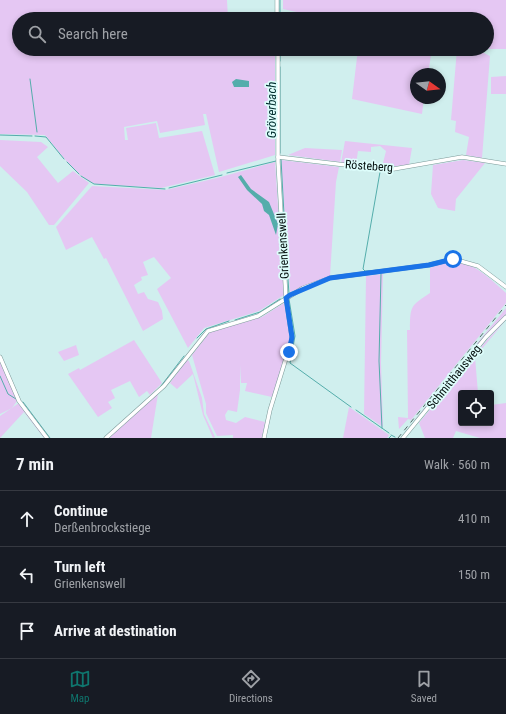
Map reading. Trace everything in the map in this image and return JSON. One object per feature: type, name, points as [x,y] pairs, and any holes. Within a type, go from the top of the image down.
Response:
[{"type":"street","points":[[277,0],[277,12]]},
{"type":"street","name":"Grienkenswell","points":[[264,438],[272,406],[292,344],[292,331],[286,298],[278,156],[278,56]]},
{"type":"street","name":"Rösteberg","points":[[278,156],[388,170],[462,157],[506,164]]},
{"type":"street","points":[[106,438],[166,384],[206,332],[211,329],[258,316],[303,288],[330,278],[429,265],[453,259],[478,266],[506,288]]},
{"type":"street","name":"Schmitthausweg","points":[[403,438],[486,337],[506,317]]},
{"type":"street","points":[[0,357],[20,401],[47,438]]},
{"type":"shaded area","points":[[0,0],[227,0],[228,12],[12,12],[12,56],[275,56],[275,155],[219,172],[206,114],[203,114],[205,125],[160,133],[157,121],[124,127],[125,140],[128,140],[126,128],[156,123],[159,138],[202,131],[215,175],[161,188],[97,184],[90,182],[76,171],[45,135],[0,134]]},
{"type":"shaded area","points":[[283,0],[506,0],[506,49],[494,49],[494,12],[296,12],[283,9]]},
{"type":"shaded area","points":[[357,56],[431,56],[429,68],[410,68],[410,104],[423,104],[422,114],[352,99]]},
{"type":"shaded area","points":[[456,56],[490,56],[482,158],[466,155],[469,137],[455,132],[456,121],[451,120]]},
{"type":"shaded area","points":[[506,76],[506,94],[491,94],[491,77]]},
{"type":"shaded area","points":[[0,140],[41,142],[48,147],[37,157],[58,183],[73,171],[89,183],[54,225],[49,225],[27,192],[0,166]]},
{"type":"shaded area","points":[[345,141],[412,148],[409,165],[382,167],[386,151],[380,146],[371,147],[371,152],[358,151],[356,164],[341,163]]},
{"type":"shaded area","points":[[305,148],[342,150],[340,162],[288,155]]},
{"type":"shaded area","points":[[281,160],[339,167],[336,182],[330,276],[290,292]]},
{"type":"shaded area","points":[[463,160],[485,163],[456,199],[455,211],[438,208],[431,194],[433,165]]},
{"type":"shaded area","points":[[275,162],[284,295],[259,311],[204,328],[188,348],[157,289],[171,278],[154,257],[143,262],[148,275],[141,277],[142,280],[134,285],[138,294],[144,292],[148,299],[158,302],[162,311],[163,319],[143,331],[106,258],[104,259],[92,237],[66,250],[56,227],[92,186],[166,190]]},
{"type":"shaded area","points":[[446,262],[464,264],[479,271],[506,293],[506,303],[411,420],[408,419],[399,429],[398,417],[408,418],[407,330],[410,330],[411,311],[415,304],[430,293],[430,268]]},
{"type":"shaded area","points":[[383,274],[381,363],[383,427],[364,414],[366,276]]},
{"type":"shaded area","points":[[284,303],[291,340],[272,397],[245,391],[247,383],[241,383],[240,365],[240,390],[237,412],[228,410],[225,415],[226,420],[236,423],[245,417],[265,422],[262,438],[233,438],[233,435],[217,436],[206,413],[206,404],[192,355],[210,332],[262,317]]},
{"type":"shaded area","points":[[506,308],[506,314],[414,421]]},
{"type":"shaded area","points":[[506,320],[475,357],[478,390],[458,390],[458,426],[494,426],[494,405],[506,403],[506,438],[480,438],[456,431],[453,438],[425,438],[419,423],[487,340]]},
{"type":"shaded area","points":[[134,340],[162,383],[150,395],[147,391],[139,397],[130,381],[111,390],[115,398],[108,402],[112,408],[98,417],[68,374],[79,368],[80,370]]},
{"type":"shaded area","points":[[76,345],[79,355],[64,361],[58,352]]},
{"type":"shaded area","points":[[0,360],[17,401],[12,408],[0,414]]},
{"type":"shaded area","points":[[187,360],[189,361],[202,398],[204,414],[215,437],[213,438],[203,415],[193,374],[177,389],[170,383]]},
{"type":"shaded area","points":[[158,394],[151,438],[109,438],[112,434]]},
{"type":"shaded area","points":[[19,403],[46,438],[44,438],[24,412],[0,438],[0,416]]},
{"type":"shaded area","points":[[349,407],[389,435],[387,438],[343,438]]},
{"type":"water","points":[[236,79],[249,81],[249,87],[234,87],[232,82]]},
{"type":"water","points":[[241,175],[251,189],[269,202],[278,224],[276,235],[269,215],[264,211],[262,204],[247,190],[238,177]]},
{"type":"waterway","name":"Gröverbach","points":[[280,0],[280,12]]},
{"type":"waterway","name":"Gröverbach","points":[[280,56],[280,61]]},
{"type":"waterway","name":"Gröverbach","points":[[280,67],[280,153]]},
{"type":"waterway","points":[[30,79],[37,132]]},
{"type":"waterway","points":[[0,135],[32,136]]},
{"type":"waterway","points":[[35,136],[46,137],[64,159]]},
{"type":"waterway","name":"Gröverbach","points":[[281,159],[285,233]]},
{"type":"waterway","points":[[227,173],[276,161]]},
{"type":"waterway","points":[[67,162],[79,174]]},
{"type":"waterway","points":[[380,172],[363,269],[365,271],[380,270]]},
{"type":"waterway","points":[[169,188],[222,175]]},
{"type":"waterway","points":[[81,176],[94,184],[165,189]]},
{"type":"waterway","name":"Gröverbach","points":[[285,236],[289,294]]},
{"type":"waterway","points":[[381,274],[379,361],[382,428]]},
{"type":"waterway","points":[[235,320],[260,312],[280,299]]},
{"type":"waterway","name":"Gröverbach","points":[[289,299],[295,336],[290,363],[351,407]]},
{"type":"waterway","points":[[197,338],[206,329],[229,321]]},
{"type":"waterway","points":[[161,386],[184,356]]},
{"type":"waterway","name":"Gröverbach","points":[[0,376],[8,394],[16,399]]},
{"type":"waterway","name":"Gröverbach","points":[[23,402],[50,438]]},
{"type":"waterway","name":"Gröverbach","points":[[356,410],[389,433]]},
{"type":"waterway","name":"Gröverbach","points":[[391,435],[395,437]]},
{"type":"railway","points":[[398,438],[506,305]]},
{"type":"route","points":[[289,352],[292,344],[292,337],[286,298],[290,295],[303,288],[330,278],[429,265],[453,259]]}]
